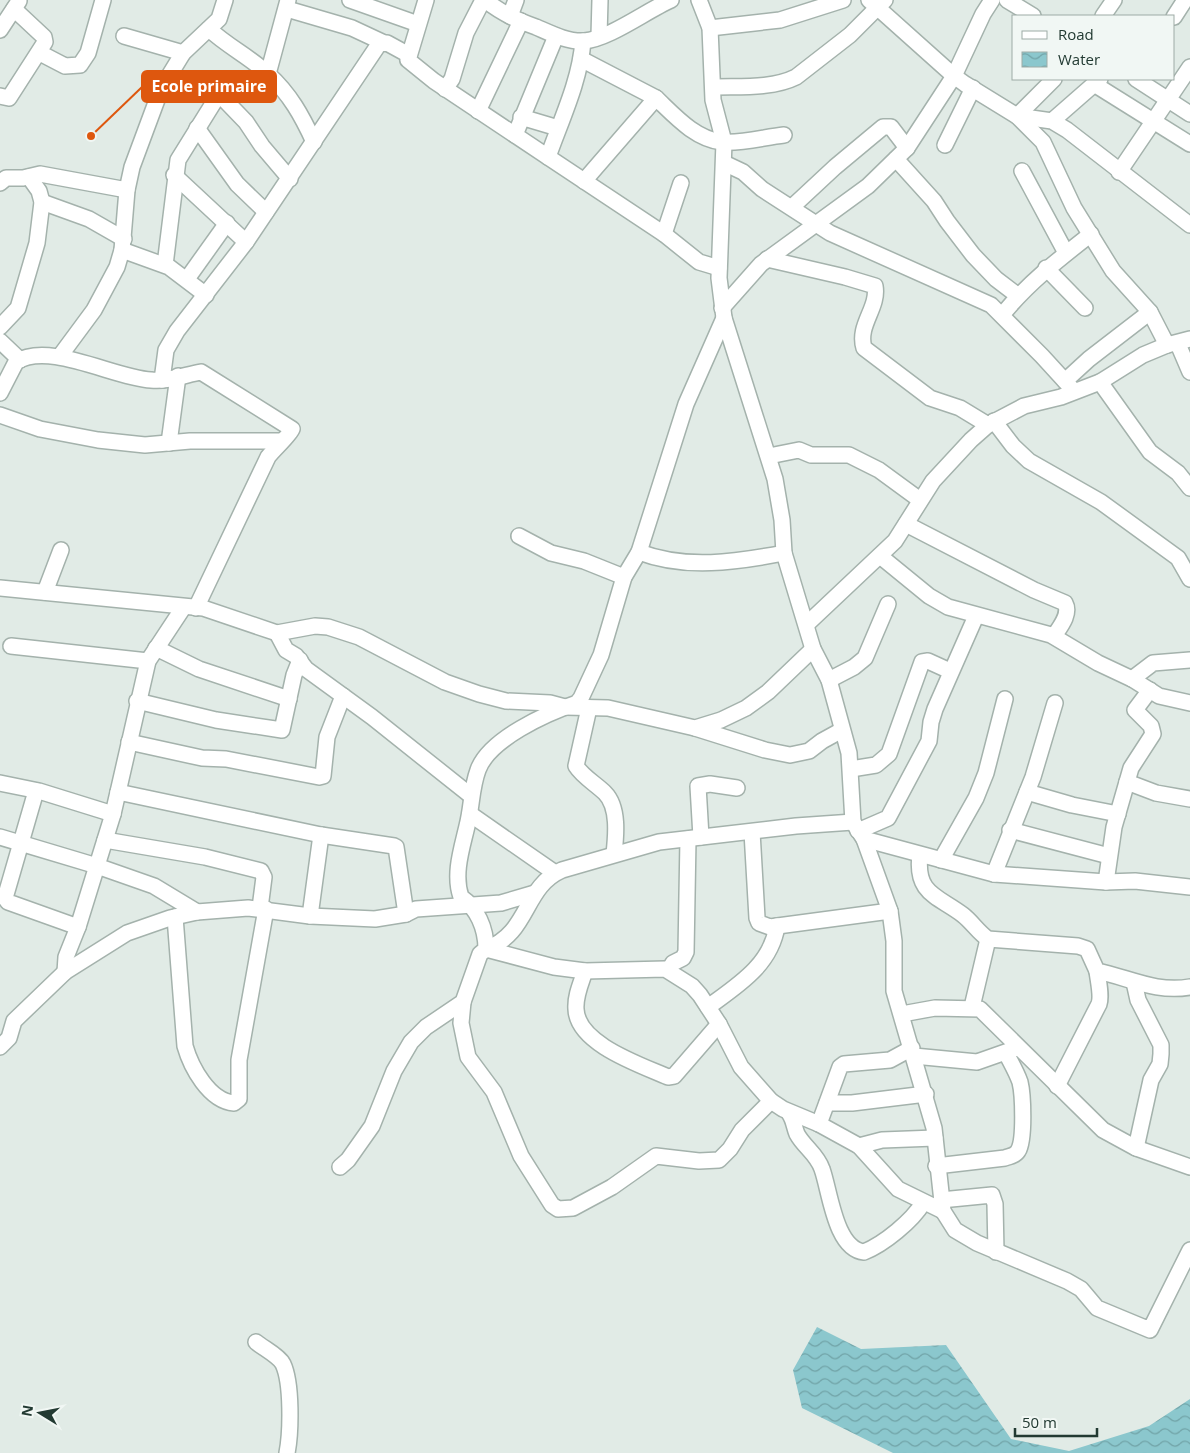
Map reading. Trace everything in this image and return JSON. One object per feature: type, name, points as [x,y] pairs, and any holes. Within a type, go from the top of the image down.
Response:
[{"type":"street","points":[[40,53],[64,66],[80,65],[88,53],[103,0]]},
{"type":"street","points":[[60,356],[111,282],[123,244],[127,190],[132,167],[158,96],[183,53],[218,19],[225,0]]},
{"type":"street","points":[[350,0],[418,24]]},
{"type":"street","points":[[426,0],[408,60],[445,89],[664,234],[699,262],[719,268]]},
{"type":"street","points":[[445,89],[452,79],[466,33],[485,0],[515,18],[556,36],[583,41],[599,36],[653,4],[670,0]]},
{"type":"street","points":[[478,111],[515,18],[516,0]]},
{"type":"street","points":[[599,36],[600,0]]},
{"type":"street","points":[[699,0],[710,28],[714,104],[721,124],[724,142],[718,288],[723,313],[779,497],[784,553],[814,649],[829,680],[849,753],[858,831],[890,911],[894,941],[893,982],[926,1094],[935,1138],[936,1166],[942,1205],[956,1230],[996,1252],[1067,1281],[1081,1290],[1097,1308],[1150,1330],[1190,1250]]},
{"type":"street","points":[[710,28],[780,20],[843,0]]},
{"type":"street","points":[[486,949],[483,928],[473,905],[461,897],[457,880],[470,814],[470,795],[478,769],[487,752],[516,732],[580,701],[601,654],[624,577],[638,552],[686,404],[723,313],[753,272],[767,259],[815,223],[851,200],[907,148],[954,76],[983,14],[992,0]]},
{"type":"street","points":[[1007,0],[1031,15]]},
{"type":"street","points":[[1104,15],[1114,0]]},
{"type":"street","points":[[1175,16],[1184,0]]},
{"type":"street","points":[[714,88],[754,86],[791,80],[850,35],[877,3],[954,76],[1017,116],[1044,142],[1066,195],[1092,234],[1113,271],[1178,342],[1190,372]]},
{"type":"street","points":[[0,30],[17,4],[44,37],[44,45],[9,98],[0,96]]},
{"type":"street","points":[[268,74],[287,4],[352,28],[409,55]]},
{"type":"street","points":[[209,29],[268,74],[295,103],[314,142]]},
{"type":"street","points":[[124,36],[183,53]]},
{"type":"street","points":[[515,135],[556,36]]},
{"type":"street","points":[[548,157],[581,59],[583,41]]},
{"type":"street","points":[[162,380],[168,347],[190,313],[246,242],[382,42]]},
{"type":"street","points":[[581,59],[656,98],[689,128],[706,138],[724,142],[784,135]]},
{"type":"street","points":[[1119,172],[1190,67]]},
{"type":"street","points":[[1017,116],[1053,80]]},
{"type":"street","points":[[1138,80],[1190,114]]},
{"type":"street","points":[[1052,121],[1097,81],[1190,144]]},
{"type":"street","points":[[945,144],[972,88]]},
{"type":"street","points":[[165,265],[170,236],[174,176],[180,155],[213,100],[221,94],[246,122],[266,151],[290,179]]},
{"type":"street","points":[[584,181],[656,98]]},
{"type":"street","points":[[1017,116],[1052,121],[1067,130],[1190,225]]},
{"type":"street","points":[[521,117],[558,128]]},
{"type":"street","points":[[792,207],[835,167],[883,127],[891,127],[907,148]]},
{"type":"street","points":[[196,128],[237,184],[266,212]]},
{"type":"street","points":[[896,160],[934,201],[973,255],[996,279],[1017,296]]},
{"type":"street","points":[[724,163],[743,172],[762,189],[815,223],[860,247],[991,305],[1070,386]]},
{"type":"street","points":[[1022,171],[1066,253]]},
{"type":"street","points":[[0,183],[6,178],[29,177],[40,174],[127,190]]},
{"type":"street","points":[[174,176],[246,242]]},
{"type":"street","points":[[0,327],[18,308],[37,243],[42,202],[39,191],[29,177]]},
{"type":"street","points":[[664,234],[681,183]]},
{"type":"street","points":[[42,202],[89,219],[123,244],[165,265],[187,279],[206,295]]},
{"type":"street","points":[[187,279],[227,224]]},
{"type":"street","points":[[1002,315],[1017,296],[1046,268],[1092,234]]},
{"type":"street","points":[[767,259],[875,286],[874,300],[862,331],[864,348],[930,398],[960,408],[991,423],[1029,461],[1101,502],[1178,558],[1190,579]]},
{"type":"street","points":[[1046,268],[1085,308]]},
{"type":"street","points":[[807,624],[895,541],[920,500],[971,440],[991,423],[1024,406],[1061,397],[1089,359],[1150,312]]},
{"type":"street","points":[[0,341],[20,360]]},
{"type":"street","points":[[1070,386],[1100,382],[1143,355],[1178,342]]},
{"type":"street","points":[[0,394],[16,362],[20,360],[60,356],[135,378],[162,380],[201,372],[270,413],[292,429],[280,441],[260,474],[246,507],[190,608],[156,648],[148,661],[137,701],[113,814],[78,927],[66,957],[65,972]]},
{"type":"street","points":[[169,443],[178,376]]},
{"type":"street","points":[[1100,382],[1150,452],[1178,473],[1190,488]]},
{"type":"street","points":[[0,416],[40,428],[98,440],[146,445],[190,441],[280,441]]},
{"type":"street","points":[[768,456],[799,450],[811,455],[849,455],[879,470],[920,500]]},
{"type":"street","points":[[906,524],[1034,590],[1066,603],[1068,608],[1066,615],[1054,636]]},
{"type":"street","points":[[519,536],[551,553],[584,561],[624,577]]},
{"type":"street","points":[[46,592],[61,550]]},
{"type":"street","points":[[638,552],[662,558],[707,564],[784,553]]},
{"type":"street","points":[[880,556],[938,602],[976,616],[1034,629],[1054,636],[1098,663],[1166,698],[1190,703]]},
{"type":"street","points":[[0,588],[209,610],[277,633],[315,626],[328,627],[346,632],[386,649],[404,661],[464,689],[506,701],[550,703],[565,707],[608,708],[695,728],[765,750],[790,754],[805,753],[822,740],[842,730]]},
{"type":"street","points":[[829,680],[854,667],[865,658],[888,604]]},
{"type":"street","points":[[858,831],[888,818],[929,741],[932,718],[950,671],[976,616]]},
{"type":"street","points":[[277,633],[286,650],[300,660],[306,669],[470,795]]},
{"type":"street","points":[[11,646],[148,661]]},
{"type":"street","points":[[156,648],[199,670],[289,699]]},
{"type":"street","points":[[695,728],[721,720],[746,708],[768,692],[814,649]]},
{"type":"street","points":[[137,701],[216,720],[280,730],[283,728],[295,672],[300,660]]},
{"type":"street","points":[[1132,679],[1152,663],[1190,660]]},
{"type":"street","points":[[851,769],[876,765],[889,754],[922,662],[928,661],[950,671]]},
{"type":"street","points":[[1106,882],[1109,856],[1127,782],[1134,760],[1153,734],[1151,726],[1135,710],[1150,690]]},
{"type":"street","points":[[129,742],[205,759],[226,759],[320,778],[322,776],[328,737],[343,696]]},
{"type":"street","points":[[941,860],[978,794],[986,773],[1005,698]]},
{"type":"street","points":[[994,874],[1010,830],[1027,792],[1055,703]]},
{"type":"street","points":[[589,708],[576,766],[607,795],[611,802],[616,836],[614,854]]},
{"type":"street","points":[[1127,782],[1156,794],[1190,799]]},
{"type":"street","points":[[0,783],[36,791],[113,814]]},
{"type":"street","points":[[669,970],[673,963],[683,958],[686,952],[698,786],[710,784],[737,788]]},
{"type":"street","points":[[36,791],[5,900],[78,927]]},
{"type":"street","points":[[118,792],[321,835],[396,847],[406,914]]},
{"type":"street","points":[[1027,792],[1072,805],[1118,814]]},
{"type":"street","points":[[470,814],[555,873]]},
{"type":"street","points":[[771,1101],[742,1130],[719,1160],[699,1161],[656,1156],[612,1187],[573,1208],[558,1209],[552,1205],[521,1156],[494,1092],[468,1057],[461,1022],[463,1002],[480,954],[505,940],[513,932],[535,893],[555,873],[614,854],[660,842],[796,826],[858,831],[920,854],[994,874],[1106,882],[1135,881],[1190,887]]},
{"type":"street","points":[[1010,830],[1109,856]]},
{"type":"street","points":[[752,832],[757,921],[764,926],[778,926],[890,911]]},
{"type":"street","points":[[310,916],[321,835]]},
{"type":"street","points":[[0,837],[97,866],[160,889],[197,912]]},
{"type":"street","points":[[105,840],[205,857],[261,871],[264,877],[263,909],[239,1060],[239,1099],[234,1103],[221,1100],[212,1093],[189,1061],[185,1046],[175,917]]},
{"type":"street","points":[[920,854],[918,869],[926,886],[939,901],[963,915],[988,939],[1087,949],[1097,971],[1101,998],[1057,1086]]},
{"type":"street","points":[[0,1047],[9,1038],[14,1021],[65,972],[127,933],[175,917],[197,912],[263,909],[310,916],[375,919],[406,914],[416,909],[501,903],[535,893]]},
{"type":"street","points":[[708,1007],[741,982],[762,962],[774,942],[778,926]]},
{"type":"street","points":[[972,1007],[988,939]]},
{"type":"street","points":[[486,949],[554,967],[585,971],[669,970],[692,986],[719,1024],[741,1067],[771,1101],[789,1112],[818,1124],[859,1146],[890,1182],[923,1203],[942,1205],[992,1196],[995,1204],[996,1252]]},
{"type":"street","points":[[585,971],[576,999],[576,1011],[582,1028],[590,1036],[611,1050],[668,1077],[674,1076],[719,1024]]},
{"type":"street","points":[[1097,971],[1158,988],[1175,990],[1190,987]]},
{"type":"street","points":[[1134,982],[1147,1020],[1159,1041],[1161,1054],[1160,1064],[1151,1080],[1136,1148]]},
{"type":"street","points":[[340,1167],[348,1160],[372,1126],[398,1062],[411,1042],[426,1027],[463,1002]]},
{"type":"street","points":[[902,1014],[935,1008],[972,1007],[987,1013],[1013,1050],[1057,1086],[1103,1130],[1136,1148],[1190,1167]]},
{"type":"street","points":[[818,1124],[828,1103],[839,1070],[844,1064],[890,1060],[913,1052],[977,1062],[1013,1050]]},
{"type":"street","points":[[936,1166],[1005,1158],[1014,1155],[1019,1150],[1022,1141],[1021,1088],[1015,1069],[1013,1050]]},
{"type":"street","points":[[828,1103],[852,1103],[926,1094]]},
{"type":"street","points":[[789,1112],[798,1134],[814,1153],[822,1168],[837,1222],[845,1239],[854,1249],[864,1252],[883,1242],[916,1213],[923,1203]]},
{"type":"street","points":[[859,1146],[882,1140],[935,1138]]},
{"type":"street","points":[[256,1342],[282,1362],[287,1380],[291,1435],[287,1453]]},
{"type":"water","points":[[817,1327],[861,1349],[946,1345],[1011,1439],[1069,1451],[1149,1426],[1190,1399],[1190,1453],[893,1453],[802,1408],[793,1370]]},
{"type":"place","name":"Ecole primaire","points":[[91,136]]}]
